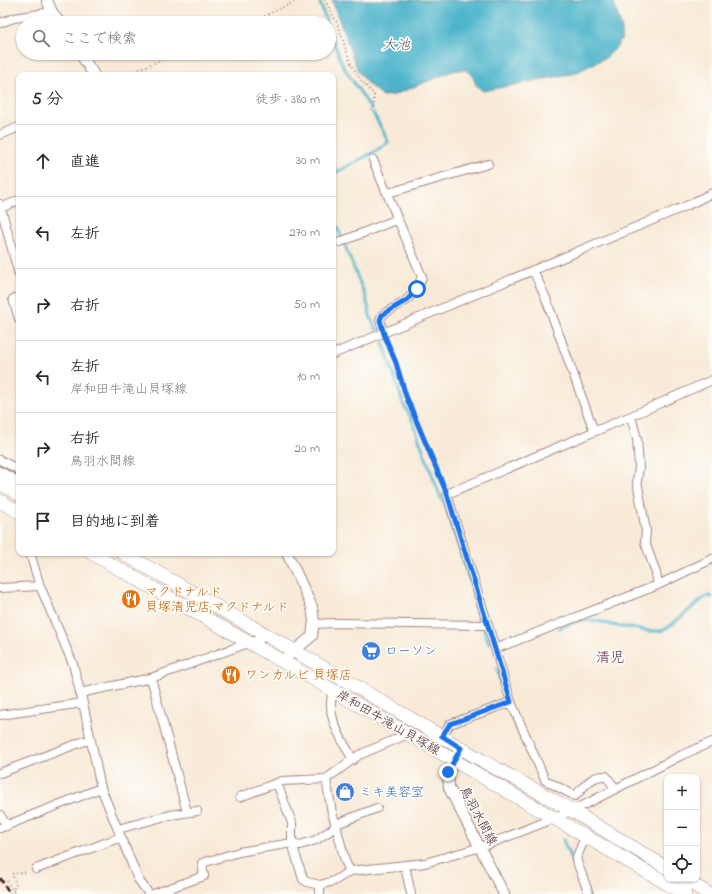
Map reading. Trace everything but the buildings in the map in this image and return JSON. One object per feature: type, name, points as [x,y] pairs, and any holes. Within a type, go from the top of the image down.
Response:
[{"type":"main road","points":[[1,478],[16,491]]},
{"type":"main road","points":[[0,501],[16,510]]},
{"type":"main road","name":"岸和田牛滝山貝塚線","points":[[96,556],[249,642],[685,894]]},
{"type":"main road","name":"岸和田牛滝山貝塚線","points":[[128,556],[571,810],[664,866]]},
{"type":"main road","points":[[689,882],[709,894]]},
{"type":"street","points":[[47,0],[55,16]]},
{"type":"street","points":[[27,16],[52,12]]},
{"type":"street","points":[[0,18],[14,18]]},
{"type":"street","points":[[0,23],[14,18]]},
{"type":"street","points":[[84,60],[92,72]]},
{"type":"street","points":[[0,135],[16,127]]},
{"type":"street","points":[[374,160],[422,277],[417,289],[407,300],[382,315],[380,320],[384,334]]},
{"type":"street","points":[[388,193],[488,164]]},
{"type":"street","points":[[336,353],[384,334],[686,206],[712,193]]},
{"type":"street","points":[[16,201],[0,206],[16,264]]},
{"type":"street","points":[[343,241],[398,219]]},
{"type":"street","points":[[533,270],[545,296],[594,431]]},
{"type":"street","points":[[16,298],[13,299],[16,309]]},
{"type":"street","points":[[615,788],[606,776],[598,775],[589,781],[575,796],[545,780],[511,702],[447,494],[712,380]]},
{"type":"street","points":[[631,416],[637,439],[639,467],[636,481],[646,531],[645,542],[656,573],[658,585]]},
{"type":"street","points":[[0,460],[16,468]]},
{"type":"street","points":[[1,478],[16,482]]},
{"type":"street","points":[[1,478],[16,506]]},
{"type":"street","points":[[31,556],[40,586],[73,664],[101,788],[138,879],[149,894]]},
{"type":"street","points":[[282,661],[312,636],[314,624],[312,607],[288,556]]},
{"type":"street","points":[[495,649],[658,585],[712,559]]},
{"type":"street","points":[[0,588],[40,586]]},
{"type":"street","points":[[314,624],[334,623],[488,626]]},
{"type":"street","points":[[80,693],[151,678],[268,636]]},
{"type":"street","points":[[151,678],[187,812]]},
{"type":"street","points":[[333,691],[330,701],[332,717],[353,760]]},
{"type":"street","points":[[442,736],[450,724],[511,702]]},
{"type":"street","points":[[0,715],[83,703]]},
{"type":"street","points":[[240,797],[282,781],[326,779],[366,752],[405,733]]},
{"type":"street","points":[[0,773],[90,739]]},
{"type":"street","points":[[277,783],[292,823],[292,843],[303,879],[320,885],[334,881],[350,871],[425,863],[481,847],[553,819],[682,755],[712,742]]},
{"type":"street","name":"鳥羽水間線","points":[[461,748],[448,772],[449,788],[481,847],[504,894]]},
{"type":"street","points":[[326,779],[328,800],[345,861],[350,871]]},
{"type":"street","points":[[0,815],[4,827],[101,788]]},
{"type":"street","points":[[153,894],[204,876],[202,863],[240,852],[292,843],[300,845],[316,840],[338,823],[377,808]]},
{"type":"street","points":[[118,829],[170,815],[197,811]]},
{"type":"street","points":[[36,869],[121,837]]},
{"type":"street","points":[[586,838],[576,859],[589,894]]},
{"type":"street","points":[[405,866],[411,894]]},
{"type":"street","points":[[320,885],[320,894]]},
{"type":"path","points":[[265,16],[298,0]]},
{"type":"path","points":[[325,0],[333,16]]},
{"type":"path","points":[[336,21],[351,64],[360,79],[374,95],[374,110],[370,112]]},
{"type":"path","points":[[132,72],[162,60]]},
{"type":"path","points":[[384,334],[396,363],[406,396],[447,494]]},
{"type":"path","points":[[13,891],[15,890],[14,887],[16,884],[12,874],[36,869]]},
{"type":"path","points":[[7,881],[15,894]]},
{"type":"water","name":"大池","points":[[332,0],[613,0],[622,29],[621,40],[616,48],[607,57],[575,73],[483,91],[476,85],[471,73],[465,70],[455,70],[394,95],[382,96],[367,83],[357,69]]},
{"type":"waterway","points":[[319,0],[325,16]]},
{"type":"waterway","points":[[336,48],[343,66],[371,109]]},
{"type":"waterway","points":[[336,172],[376,151],[388,142],[373,113]]},
{"type":"waterway","points":[[336,223],[366,298],[371,319],[377,330]]},
{"type":"waterway","points":[[383,342],[403,403],[412,420],[440,496],[444,502],[481,616]]},
{"type":"waterway","points":[[559,628],[582,620],[598,621],[612,625],[649,631],[661,631],[670,626],[705,597],[712,597]]},
{"type":"waterway","points":[[484,630],[489,643]]},
{"type":"waterway","points":[[497,669],[505,700]]},
{"type":"waterway","points":[[508,708],[533,762]]},
{"type":"waterway","points":[[563,840],[580,881]]},
{"type":"railway","points":[[0,878],[10,894]]},
{"type":"place","name":"マクドナルド 貝塚清児店;マクドナルド","points":[[131,599]]},
{"type":"place","name":"ローソン","points":[[371,651]]},
{"type":"place","name":"ワンカルビ 貝塚店","points":[[231,675]]},
{"type":"place","name":"ミキ美容室","points":[[345,792]]},
{"type":"district","name":"清児","points":[[610,658]]},
{"type":"route","points":[[417,289],[407,300],[382,315],[380,320],[396,363],[406,396],[447,494],[511,702],[450,724],[442,736],[461,748],[448,772]]}]
